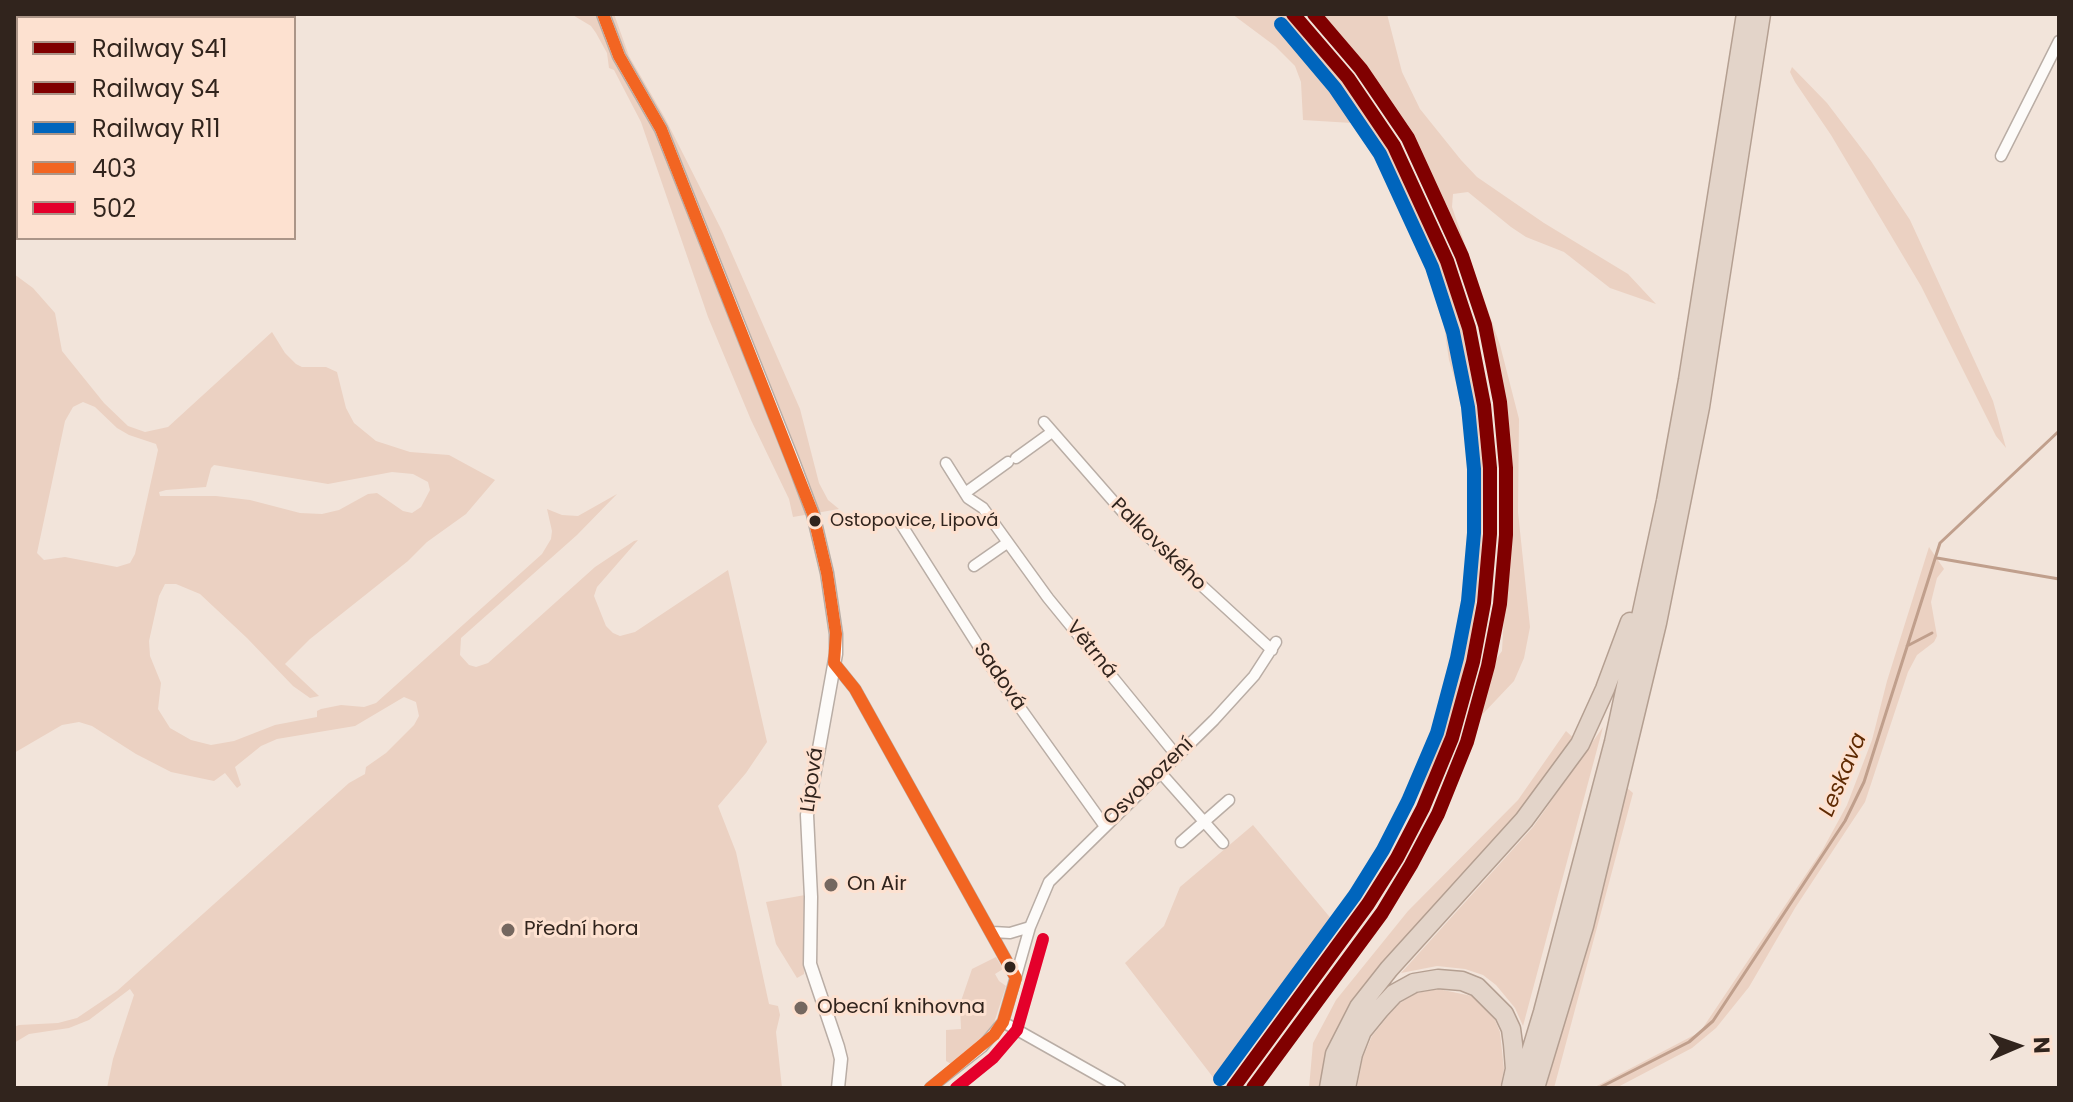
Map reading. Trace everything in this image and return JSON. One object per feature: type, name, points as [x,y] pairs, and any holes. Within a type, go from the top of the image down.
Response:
[{"type":"highway","points":[[1520,1088],[1614,742],[1666,501],[1746,14]]},
{"type":"highway","points":[[1535,1088],[1584,926],[1657,623],[1700,407],[1761,14]]},
{"type":"highway","points":[[1329,1088],[1335,1054],[1359,1007],[1389,969],[1524,820],[1580,744],[1627,632],[1666,501]]},
{"type":"highway","points":[[1546,1088],[1573,989],[1584,926]]},
{"type":"highway","points":[[1346,1088],[1353,1054],[1362,1031],[1380,1009],[1394,994],[1414,983],[1438,979],[1462,981],[1477,987],[1504,1014],[1513,1044],[1515,1069],[1510,1088]]},
{"type":"street","name":"Lípová","points":[[603,14],[619,56],[661,129],[813,514],[827,573],[836,634],[834,663],[807,815],[810,964],[841,1059],[838,1088]]},
{"type":"street","points":[[2001,156],[2059,41]]},
{"type":"street","name":"Palkovského","points":[[1044,422],[1128,518],[1274,646]]},
{"type":"street","points":[[965,493],[1052,432]]},
{"type":"street","name":"Větrná","points":[[946,463],[965,493],[983,508],[1007,543],[1177,756]]},
{"type":"street","name":"Sadová","points":[[901,524],[996,674],[1104,825]]},
{"type":"street","points":[[974,566],[1007,543]]},
{"type":"street","name":"Osvobození","points":[[930,1088],[982,1047],[1003,1022],[1026,931],[1049,882],[1254,676],[1274,646]]},
{"type":"street","points":[[834,663],[855,689],[996,935],[1016,978]]},
{"type":"street","points":[[1160,772],[1223,843]]},
{"type":"street","points":[[1181,842],[1229,800]]},
{"type":"street","points":[[996,935],[1026,931]]},
{"type":"street","points":[[1003,1022],[1120,1088]]},
{"type":"shaded area","points":[[571,14],[614,14],[629,56],[665,118],[722,231],[800,409],[819,483],[828,500],[839,509],[793,517],[789,499],[751,420],[708,317],[641,122],[614,70],[609,68],[607,53],[596,33],[591,26]]},
{"type":"shaded area","points":[[1232,14],[1284,14],[1342,81],[1387,148],[1409,189],[1441,263],[1462,330],[1477,406],[1483,469],[1481,571],[1460,687],[1446,735],[1418,803],[1452,688],[1475,582],[1479,484],[1470,430],[1449,360],[1444,326],[1400,200],[1352,123],[1303,120],[1301,82],[1295,66],[1275,46]]},
{"type":"shaded area","points":[[1310,14],[1387,14],[1402,72],[1420,109],[1461,160],[1477,177],[1544,223],[1628,274],[1656,304],[1610,288],[1564,252],[1526,237],[1511,227],[1468,192],[1453,194],[1452,207],[1500,345],[1519,419],[1518,512],[1530,627],[1524,658],[1514,681],[1478,719],[1471,717],[1485,664],[1494,662],[1502,651],[1504,615],[1496,606],[1502,535],[1500,436],[1480,326],[1459,256],[1404,139],[1357,70]]},
{"type":"shaded area","points":[[1792,67],[1827,103],[1910,220],[1993,401],[2006,448],[1996,436],[1921,286],[1831,135],[1795,82],[1790,72]]},
{"type":"shaded area","points":[[14,274],[33,288],[55,313],[62,351],[104,403],[128,426],[145,432],[168,427],[272,332],[296,364],[326,367],[337,372],[346,408],[354,423],[376,441],[410,452],[449,455],[495,480],[466,514],[427,542],[408,561],[310,639],[285,664],[319,696],[310,698],[293,686],[200,594],[176,584],[165,584],[159,596],[149,641],[150,656],[161,683],[158,709],[170,728],[191,740],[211,745],[234,741],[275,725],[317,717],[317,711],[321,709],[341,705],[364,707],[376,703],[542,554],[552,531],[547,509],[562,515],[578,516],[617,494],[577,535],[461,638],[460,655],[469,665],[476,667],[488,663],[595,567],[634,541],[638,540],[597,587],[594,596],[606,626],[620,636],[635,632],[728,570],[767,742],[718,806],[736,852],[769,1004],[778,1006],[780,1015],[776,1032],[782,1088],[107,1088],[134,995],[130,989],[89,1020],[69,1028],[29,1034],[14,1043],[14,1027],[77,1018],[117,991],[349,783],[365,774],[366,767],[386,753],[414,725],[419,716],[416,702],[404,697],[355,726],[277,739],[261,746],[235,767],[241,785],[237,788],[225,773],[214,781],[171,772],[92,726],[79,722],[62,725],[14,753]],"holes":[[[83,402],[95,407],[129,435],[156,444],[158,450],[135,554],[130,563],[117,567],[65,557],[44,560],[37,553],[65,421],[73,407]],[[214,465],[328,484],[392,472],[413,474],[428,482],[430,490],[421,507],[412,513],[403,511],[377,493],[322,514],[300,513],[250,500],[216,496],[160,496],[159,492],[166,490],[206,487]]]},
{"type":"shaded area","points":[[1929,547],[1944,569],[1937,578],[1931,602],[1937,636],[1917,655],[1908,672],[1865,802],[1795,908],[1749,987],[1716,1028],[1692,1048],[1616,1088],[1593,1088],[1700,1032],[1823,849],[1847,805],[1872,740]]},
{"type":"shaded area","points":[[1603,727],[1523,1026],[1515,1008],[1483,975],[1465,969],[1437,966],[1401,973],[1533,827]]},
{"type":"shaded area","points":[[1566,731],[1580,744],[1389,969],[1329,1088],[1309,1088],[1313,1043],[1336,1000],[1408,911],[1518,800]]},
{"type":"shaded area","points":[[1619,781],[1633,793],[1554,1088],[1546,1088],[1573,989]]},
{"type":"shaded area","points":[[1253,825],[1338,927],[1219,1085],[1125,963],[1164,926],[1180,887]]},
{"type":"shaded area","points":[[805,895],[804,974],[797,978],[776,944],[766,902]]},
{"type":"shaded area","points":[[996,957],[1003,969],[995,974],[1006,986],[994,1023],[951,1064],[946,1061],[946,1030],[961,1029],[960,1004],[972,969]]},
{"type":"shaded area","points":[[1438,989],[1472,996],[1495,1020],[1500,1032],[1504,1069],[1500,1088],[1357,1088],[1363,1057],[1372,1036],[1388,1016],[1400,1003],[1417,993]]},
{"type":"waterway","name":"Leskava","points":[[1599,1088],[1689,1042],[1713,1021],[1845,821],[1864,782],[1940,543],[2059,431]]},
{"type":"waterway","points":[[1937,558],[2059,579]]},
{"type":"waterway","points":[[1907,646],[1932,633]]},
{"type":"rail line","name":"S41","points":[[1233,1088],[1368,904],[1423,808],[1452,738],[1473,662],[1484,603],[1490,534],[1490,468],[1484,405],[1469,328],[1447,261],[1394,146],[1348,78],[1293,14]]},
{"type":"rail line","name":"S4","points":[[1253,1088],[1382,913],[1438,814],[1467,742],[1488,666],[1500,604],[1506,535],[1506,468],[1500,402],[1485,325],[1462,256],[1408,138],[1361,69],[1314,14]]},
{"type":"rail line","name":"R11","points":[[1220,1079],[1355,895],[1408,801],[1437,733],[1457,658],[1468,601],[1474,533],[1474,469],[1468,407],[1453,332],[1432,267],[1380,154],[1335,88],[1281,24]]},
{"type":"transit line","name":"403","points":[[603,14],[619,56],[661,129],[813,514],[827,573],[836,634],[834,663]]},
{"type":"transit line","name":"403","points":[[834,663],[855,689],[1016,978]]},
{"type":"transit line","name":"502","points":[[956,1088],[993,1058],[1017,1030],[1043,939]]},
{"type":"transit line","name":"403","points":[[930,1088],[994,1035],[1003,1022],[1016,978]]},
{"type":"place","name":"Ostopovice, Lipová","points":[[815,521]]},
{"type":"place","name":"On Air","points":[[831,885]]},
{"type":"place","name":"Přední hora","points":[[508,930]]},
{"type":"place","name":"Obecní knihovna","points":[[801,1008]]}]
